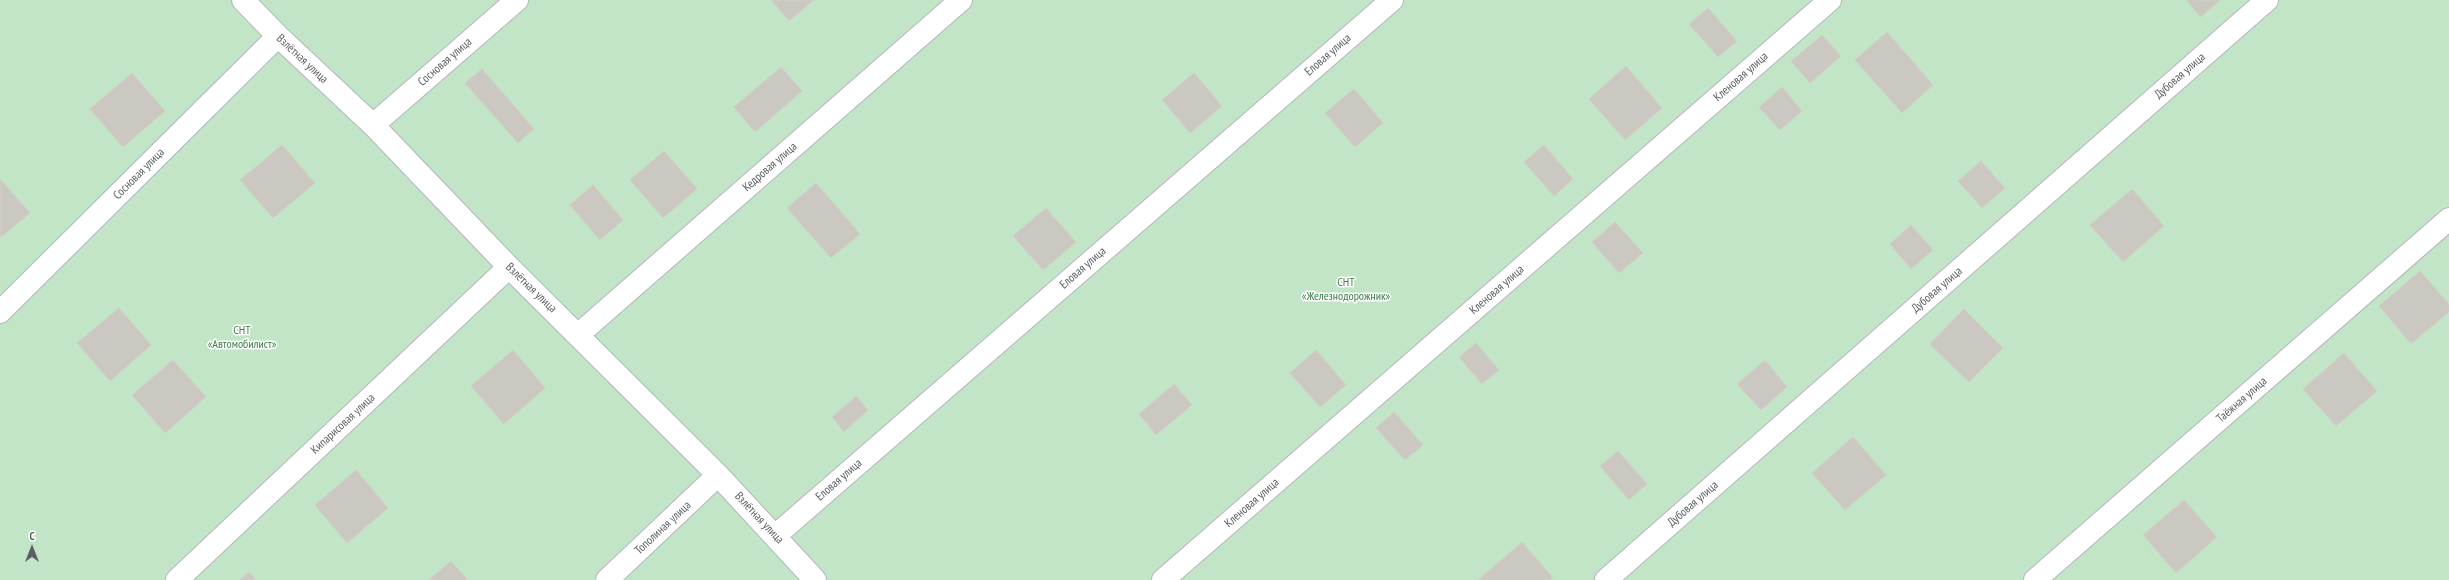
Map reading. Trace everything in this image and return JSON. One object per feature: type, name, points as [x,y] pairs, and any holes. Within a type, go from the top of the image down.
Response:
[{"type":"street","name":"Взлётная улица","points":[[243,0],[278,36],[373,125],[509,267],[579,334],[718,475],[815,580]]},
{"type":"street","name":"Сосновая улица","points":[[373,125],[516,0]]},
{"type":"street","name":"Кедровая улица","points":[[579,334],[961,0]]},
{"type":"street","name":"Еловая улица","points":[[775,536],[1392,0]]},
{"type":"street","name":"Кленовая улица","points":[[1163,580],[1830,0]]},
{"type":"street","name":"Дубовая улица","points":[[1606,580],[2267,0]]},
{"type":"street","name":"Сосновая улица","points":[[0,312],[278,36]]},
{"type":"street","name":"Таёжная улица","points":[[2035,580],[2449,219]]},
{"type":"street","name":"Кипарисовая улица","points":[[177,580],[509,267]]},
{"type":"street","name":"Тополиная улица","points":[[607,580],[718,475]]},
{"type":"green space","name":"СНТ «Железнодорожник»","points":[[0,0],[2449,0],[2449,580],[0,580]]},
{"type":"building","points":[[771,0],[814,0],[789,21]]},
{"type":"building","points":[[2186,0],[2220,0],[2201,17]]},
{"type":"building","points":[[1708,8],[1737,41],[1718,57],[1689,24]]},
{"type":"building","points":[[1887,32],[1933,85],[1902,113],[1855,60]]},
{"type":"building","points":[[1822,35],[1841,56],[1810,83],[1791,61]]},
{"type":"building","points":[[1626,66],[1662,108],[1625,140],[1589,99]]},
{"type":"building","points":[[781,67],[802,91],[755,132],[734,107]]},
{"type":"building","points":[[482,69],[534,129],[518,143],[465,83]]},
{"type":"building","points":[[132,73],[165,111],[123,147],[90,109]]},
{"type":"building","points":[[1194,73],[1222,106],[1190,133],[1162,100]]},
{"type":"building","points":[[1782,87],[1802,111],[1780,130],[1759,107]]},
{"type":"building","points":[[1354,89],[1383,123],[1355,147],[1325,113]]},
{"type":"building","points":[[282,145],[315,183],[273,218],[240,180]]},
{"type":"building","points":[[1544,145],[1573,179],[1554,196],[1524,162]]},
{"type":"building","points":[[664,151],[697,189],[663,218],[630,180]]},
{"type":"building","points":[[1981,161],[2005,188],[1982,208],[1958,181]]},
{"type":"building","points":[[0,179],[30,213],[0,238]]},
{"type":"building","points":[[816,183],[860,234],[831,258],[787,208]]},
{"type":"building","points":[[593,185],[623,220],[600,240],[570,205]]},
{"type":"building","points":[[2132,189],[2164,226],[2123,262],[2090,225]]},
{"type":"building","points":[[1046,208],[1076,242],[1043,270],[1013,236]]},
{"type":"building","points":[[1615,222],[1643,253],[1619,273],[1592,242]]},
{"type":"building","points":[[1911,225],[1933,250],[1911,269],[1890,244]]},
{"type":"building","points":[[2420,271],[2449,304],[2449,312],[2411,344],[2379,306]]},
{"type":"building","points":[[119,308],[151,345],[110,381],[77,343]]},
{"type":"building","points":[[1964,309],[2003,348],[1969,382],[1930,344]]},
{"type":"building","points":[[1476,343],[1499,370],[1482,384],[1459,357]]},
{"type":"building","points":[[513,350],[545,388],[504,424],[471,386]]},
{"type":"building","points":[[1316,350],[1346,385],[1320,407],[1290,373]]},
{"type":"building","points":[[2344,353],[2377,391],[2336,426],[2303,389]]},
{"type":"building","points":[[173,360],[206,397],[165,433],[132,395]]},
{"type":"building","points":[[1765,360],[1787,387],[1761,410],[1737,384]]},
{"type":"building","points":[[1174,384],[1192,405],[1156,435],[1139,414]]},
{"type":"building","points":[[856,396],[868,410],[844,432],[832,417]]},
{"type":"building","points":[[1394,412],[1423,445],[1405,460],[1376,428]]},
{"type":"building","points":[[1853,437],[1886,475],[1845,510],[1812,473]]},
{"type":"building","points":[[1618,451],[1647,484],[1629,500],[1600,466]]},
{"type":"building","points":[[356,470],[388,508],[347,543],[315,505]]},
{"type":"building","points":[[2184,500],[2217,537],[2176,573],[2143,535]]},
{"type":"building","points":[[1522,542],[1553,578],[1550,580],[1478,580]]},
{"type":"building","points":[[451,561],[468,580],[429,580]]},
{"type":"building","points":[[249,572],[256,580],[240,580]]},
{"type":"park label","name":"СНТ «Автомобилист»","points":[[242,338]]}]
